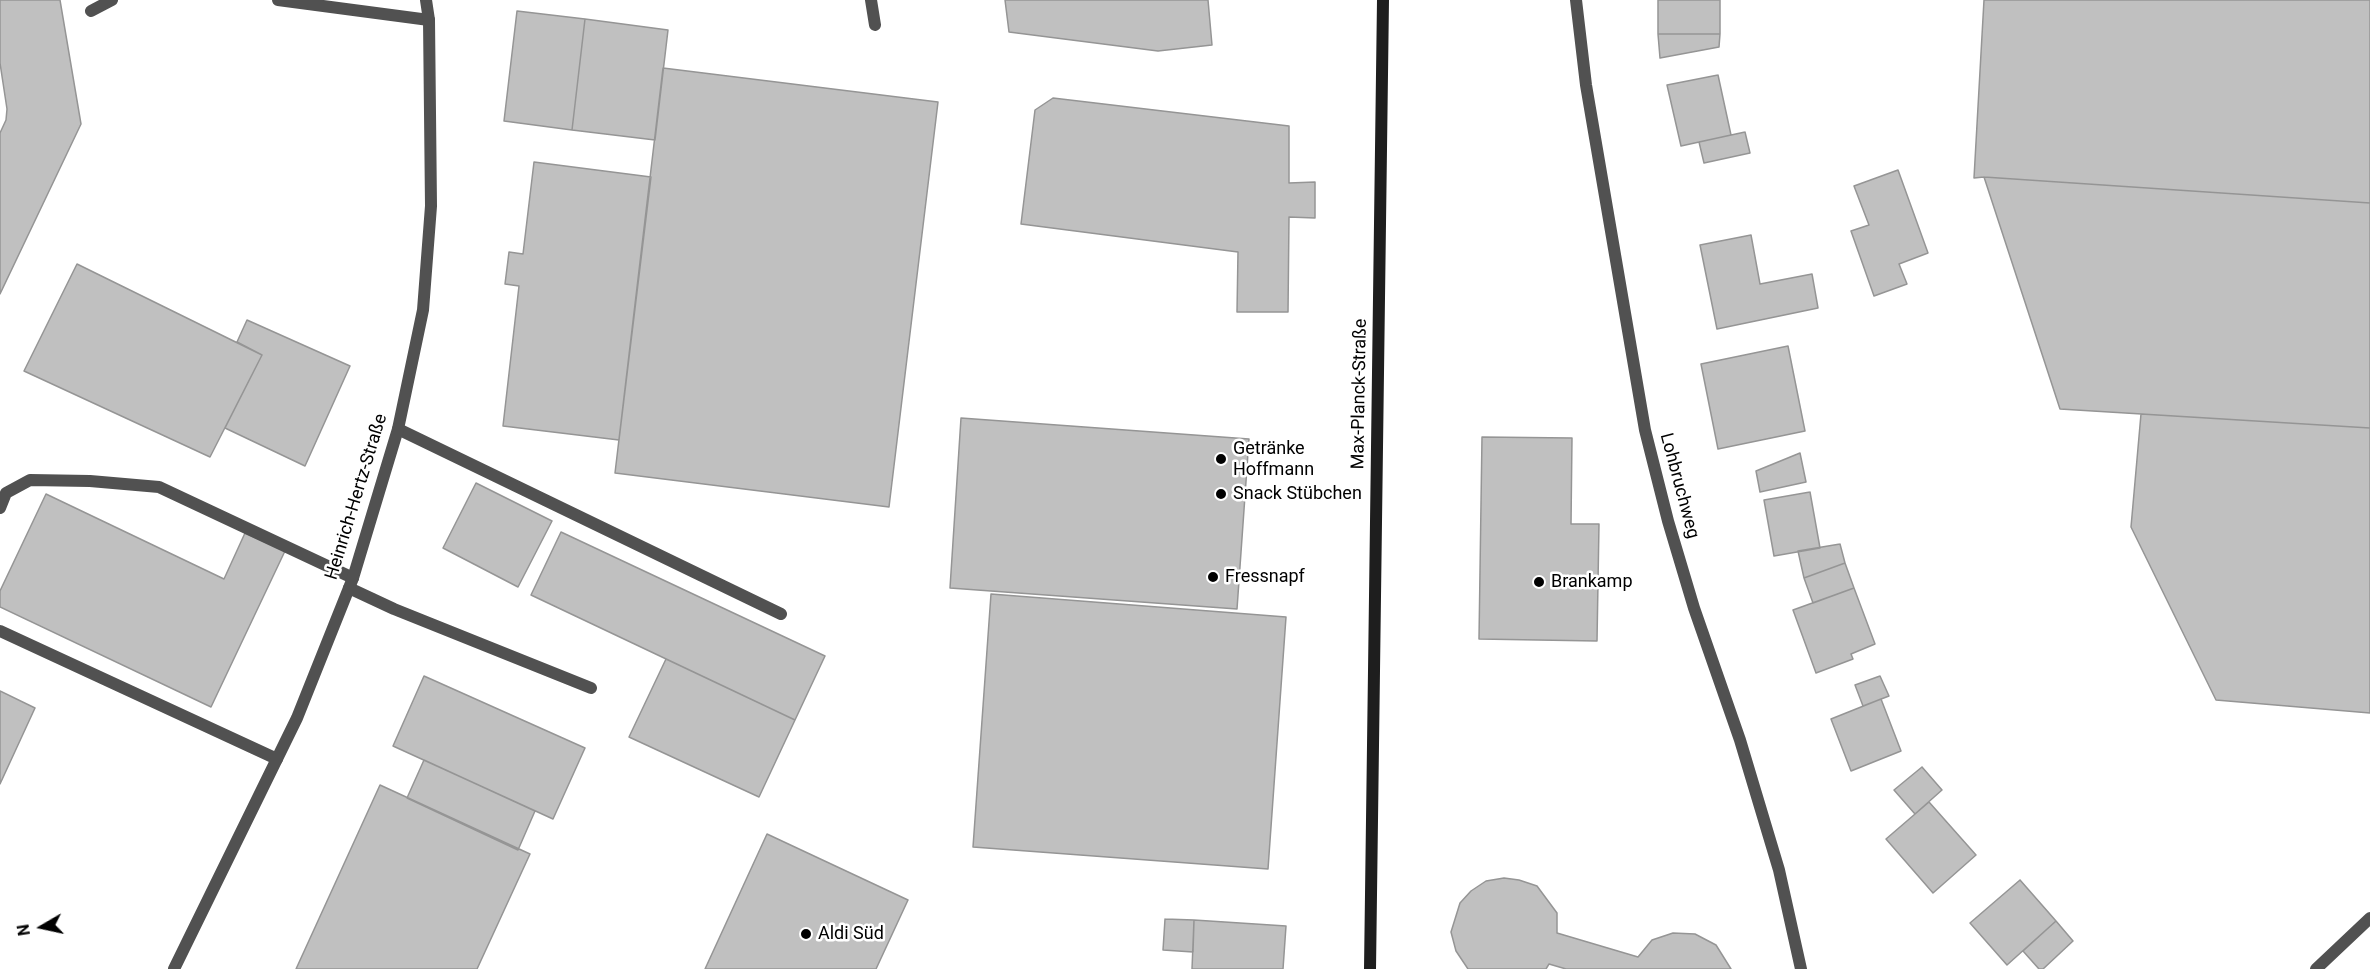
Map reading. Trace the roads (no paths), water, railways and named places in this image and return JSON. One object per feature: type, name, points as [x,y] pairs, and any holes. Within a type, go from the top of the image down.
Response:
[{"type":"street","points":[[91,11],[112,0]]},
{"type":"street","points":[[278,0],[308,2],[429,20]]},
{"type":"street","name":"Heinrich-Hertz-Straße","points":[[174,969],[297,718],[351,583],[398,429],[423,310],[431,206],[429,20],[426,0]]},
{"type":"street","points":[[871,0],[875,25]]},
{"type":"street","name":"Max-Planck-Straße","points":[[1370,969],[1383,0]]},
{"type":"street","name":"Lohbruchweg","points":[[1576,0],[1586,85],[1645,430],[1668,521],[1694,608],[1740,740],[1779,870],[1801,969]]},
{"type":"street","points":[[398,429],[781,614]]},
{"type":"street","points":[[0,508],[6,493],[30,480],[90,481],[159,487],[351,583],[394,609],[591,688]]},
{"type":"street","points":[[0,631],[277,759]]},
{"type":"street","points":[[2316,969],[2370,918]]},
{"type":"place","name":"Getränke Hoffmann","points":[[1221,459]]},
{"type":"place","name":"Snack Stübchen","points":[[1221,494]]},
{"type":"place","name":"Fressnapf","points":[[1213,577]]},
{"type":"place","name":"Brankamp","points":[[1539,582]]},
{"type":"place","name":"Aldi Süd","points":[[806,934]]}]
